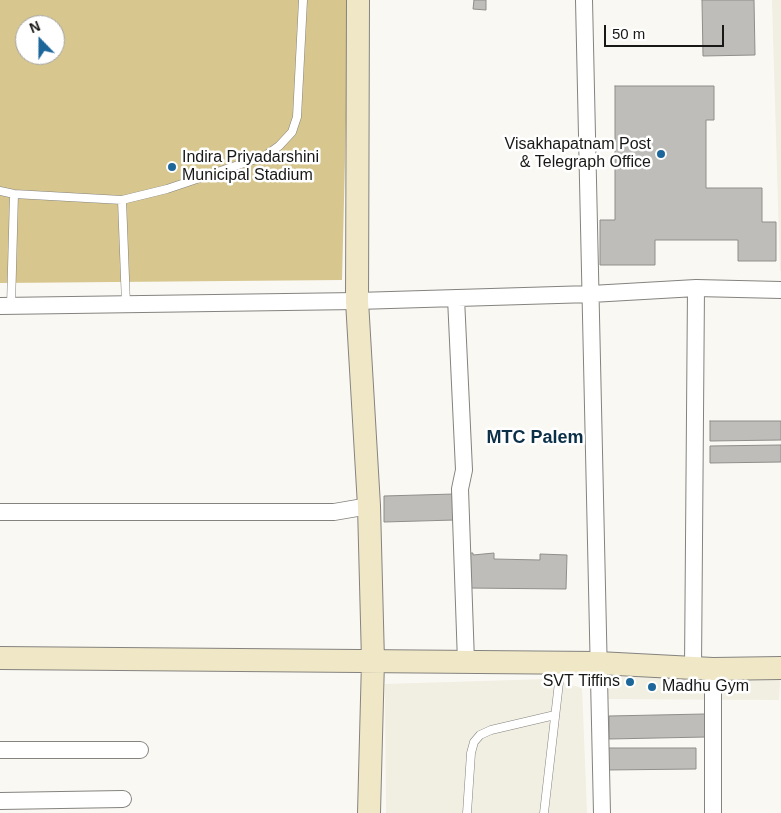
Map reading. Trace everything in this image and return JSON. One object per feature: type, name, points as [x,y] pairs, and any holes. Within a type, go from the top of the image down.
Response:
[{"type":"main road","points":[[358,0],[357,301],[370,506],[373,661],[369,813]]},
{"type":"main road","points":[[0,658],[598,663],[703,668],[781,668]]},
{"type":"street","points":[[584,0],[602,813]]},
{"type":"street","points":[[696,288],[703,668],[713,813]]},
{"type":"street","points":[[6,306],[357,301],[591,294],[696,288],[781,290]]},
{"type":"street","points":[[456,298],[464,470],[460,489],[466,662]]},
{"type":"street","points":[[0,512],[334,512],[370,506]]},
{"type":"street","points":[[0,750],[140,750]]},
{"type":"street","points":[[0,801],[124,799]]},
{"type":"lane","points":[[0,191],[14,194],[122,200],[167,189],[265,156],[292,132],[297,117],[302,0]]},
{"type":"lane","points":[[6,306],[14,194]]},
{"type":"lane","points":[[122,200],[126,304]]},
{"type":"lane","points":[[544,813],[562,663]]},
{"type":"lane","points":[[466,813],[471,753],[474,742],[480,735],[490,730],[555,715]]},
{"type":"shaded area","name":"Indira Priyadarshini Municipal Stadium","points":[[0,0],[349,0],[342,280],[0,283]]},
{"type":"shaded area","points":[[772,0],[781,0],[781,271],[780,271]]},
{"type":"shaded area","points":[[604,677],[780,678],[779,700],[604,699]]},
{"type":"shaded area","points":[[548,679],[582,688],[587,813],[386,813],[385,684]]},
{"type":"building","points":[[474,0],[486,0],[486,10],[473,9]]},
{"type":"building","points":[[702,0],[754,0],[755,55],[703,56]]},
{"type":"building","name":"Visakhapatnam Post & Telegraph Office","points":[[615,86],[714,86],[714,120],[706,120],[706,188],[762,188],[762,222],[776,222],[776,261],[738,261],[738,240],[655,240],[655,265],[600,265],[600,220],[615,220]]},
{"type":"building","points":[[710,421],[781,421],[781,440],[710,441]]},
{"type":"building","points":[[781,445],[781,462],[710,463],[710,446]]},
{"type":"building","points":[[454,494],[455,520],[384,522],[384,496]]},
{"type":"building","points":[[468,553],[473,553],[473,555],[494,553],[494,559],[540,560],[540,554],[567,555],[566,589],[467,588]]},
{"type":"building","points":[[705,714],[706,737],[609,739],[609,716]]},
{"type":"building","points":[[606,748],[696,748],[696,769],[606,770]]},
{"type":"place","name":"Visakhapatnam Post & Telegraph Office","points":[[661,154]]},
{"type":"place","name":"Indira Priyadarshini Municipal Stadium","points":[[172,167]]},
{"type":"place","name":"SVT Tiffins","points":[[630,682]]},
{"type":"place","name":"Madhu Gym","points":[[652,687]]},
{"type":"district","name":"MTC Palem","points":[[535,438]]}]
